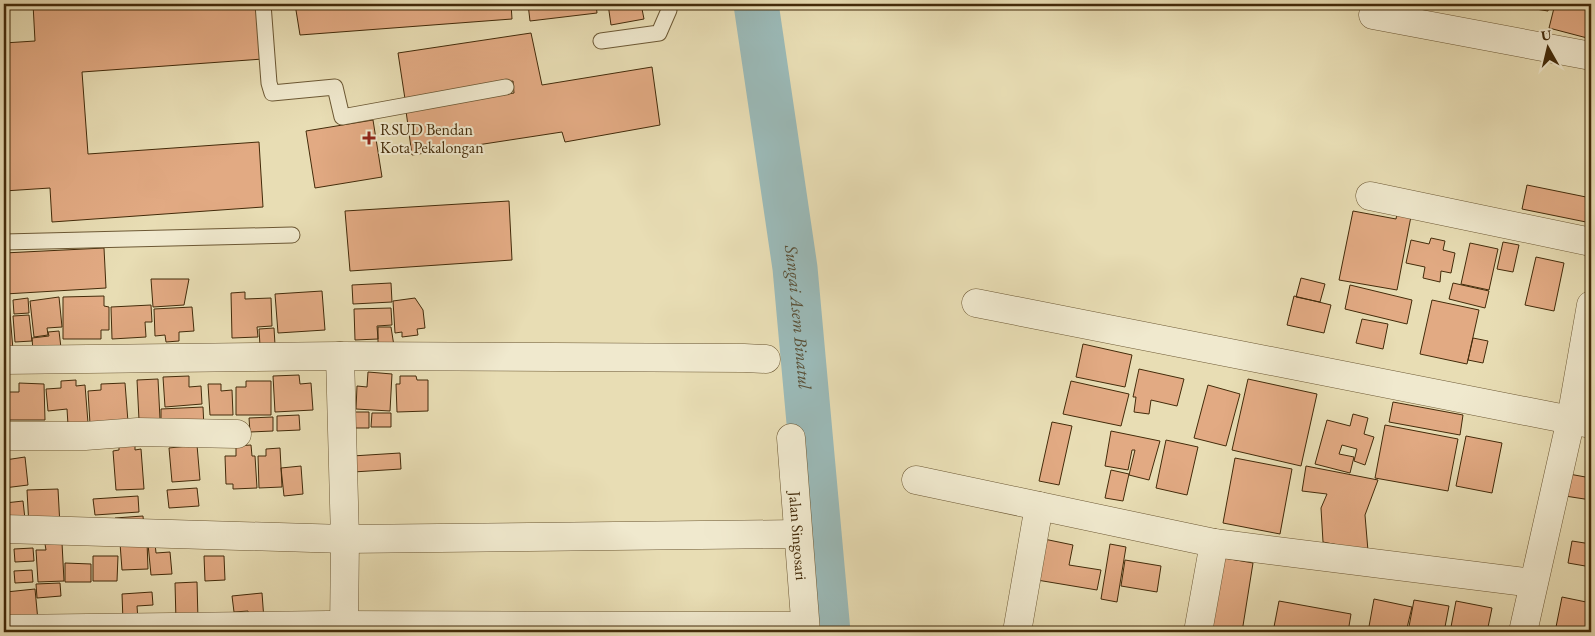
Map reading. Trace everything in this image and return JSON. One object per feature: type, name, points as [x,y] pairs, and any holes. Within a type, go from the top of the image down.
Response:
[{"type":"street","points":[[1373,15],[1591,56]]},
{"type":"street","points":[[1370,196],[1591,242]]},
{"type":"street","points":[[976,303],[1581,422]]},
{"type":"street","points":[[1523,632],[1533,583],[1581,422],[1591,305]]},
{"type":"street","points":[[340,356],[345,540],[344,629]]},
{"type":"street","points":[[4,360],[340,356],[766,359]]},
{"type":"street","points":[[4,436],[85,436],[138,432],[237,434]]},
{"type":"street","name":"Jalan Singosari","points":[[791,438],[805,629]]},
{"type":"street","points":[[916,480],[1214,542],[1533,583]]},
{"type":"street","points":[[1017,632],[1039,506]]},
{"type":"street","points":[[4,529],[345,540],[798,534]]},
{"type":"street","points":[[1198,632],[1214,542]]},
{"type":"street","points":[[4,628],[805,629]]},
{"type":"lane","points":[[263,4],[269,83],[272,93],[335,87],[342,118],[506,87]]},
{"type":"lane","points":[[601,41],[659,33],[669,10],[669,4]]},
{"type":"lane","points":[[4,242],[292,235]]},
{"type":"building","points":[[33,4],[259,4],[263,59],[82,72],[88,154],[259,142],[263,207],[52,222],[50,188],[4,191],[4,43],[35,41]]},
{"type":"building","points":[[295,4],[511,4],[512,19],[300,35]]},
{"type":"building","points":[[528,4],[596,4],[597,13],[530,21]]},
{"type":"building","points":[[608,4],[641,4],[644,19],[611,25]]},
{"type":"building","points":[[1511,4],[1549,4],[1548,11]]},
{"type":"building","points":[[1555,4],[1591,4],[1591,39],[1549,28]]},
{"type":"building","points":[[531,33],[542,85],[652,67],[660,125],[565,142],[562,132],[412,155],[406,111],[514,93],[513,81],[405,99],[398,53]]},
{"type":"building","points":[[373,120],[382,177],[315,188],[306,131]]},
{"type":"building","points":[[1527,185],[1591,198],[1586,222],[1522,209]]},
{"type":"building","points":[[509,201],[512,260],[350,271],[345,211]]},
{"type":"building","points":[[1398,209],[1412,211],[1397,290],[1339,280],[1353,211],[1396,219]]},
{"type":"building","points":[[1431,238],[1445,241],[1443,250],[1455,253],[1451,273],[1441,271],[1440,282],[1423,278],[1425,267],[1406,263],[1411,240],[1429,244]]},
{"type":"building","points":[[1503,242],[1519,245],[1513,272],[1497,269]]},
{"type":"building","points":[[1470,243],[1498,249],[1489,290],[1461,284]]},
{"type":"building","points":[[104,248],[106,288],[5,294],[4,253]]},
{"type":"building","points":[[1536,257],[1564,263],[1554,311],[1525,305]]},
{"type":"building","points":[[1301,278],[1325,284],[1320,302],[1296,297]]},
{"type":"building","points":[[151,279],[189,279],[184,305],[153,307]]},
{"type":"building","points":[[391,283],[392,302],[353,304],[352,285]]},
{"type":"building","points":[[1453,283],[1489,291],[1485,308],[1449,299]]},
{"type":"building","points":[[1350,285],[1412,300],[1407,324],[1345,309]]},
{"type":"building","points":[[322,291],[325,330],[278,333],[275,294]]},
{"type":"building","points":[[245,292],[245,299],[271,298],[272,326],[257,327],[258,337],[232,338],[231,293]]},
{"type":"building","points":[[104,296],[104,306],[109,307],[109,330],[101,330],[101,339],[63,339],[63,297]]},
{"type":"building","points":[[1294,296],[1331,305],[1324,333],[1287,325]]},
{"type":"building","points":[[59,297],[62,327],[47,328],[48,335],[34,337],[30,301]]},
{"type":"building","points":[[28,298],[29,313],[14,314],[13,300]]},
{"type":"building","points":[[415,298],[423,310],[425,328],[417,329],[418,335],[402,337],[402,332],[395,333],[393,301]]},
{"type":"building","points":[[1432,300],[1479,310],[1467,364],[1420,354]]},
{"type":"building","points":[[4,301],[9,301],[13,350],[4,351]]},
{"type":"building","points":[[151,305],[152,322],[145,322],[146,337],[112,339],[111,307]]},
{"type":"building","points":[[192,307],[194,331],[179,332],[179,341],[166,342],[165,335],[155,336],[154,309]]},
{"type":"building","points":[[391,308],[392,325],[377,326],[378,339],[355,340],[354,309]]},
{"type":"building","points":[[29,315],[32,341],[15,342],[13,316]]},
{"type":"building","points":[[1362,319],[1388,324],[1383,349],[1356,343]]},
{"type":"building","points":[[378,327],[391,327],[394,346],[378,347]]},
{"type":"building","points":[[274,328],[275,345],[260,346],[259,329]]},
{"type":"building","points":[[59,331],[61,348],[33,351],[32,338],[49,336],[48,332]]},
{"type":"building","points":[[1473,338],[1488,341],[1483,363],[1468,360]]},
{"type":"building","points":[[1083,344],[1132,355],[1125,387],[1076,377]]},
{"type":"building","points":[[1139,369],[1184,379],[1177,406],[1151,400],[1149,414],[1134,412],[1136,397],[1133,397]]},
{"type":"building","points":[[368,372],[392,374],[390,411],[356,409],[357,386],[367,387]]},
{"type":"building","points":[[299,375],[300,384],[311,383],[313,410],[275,412],[273,376]]},
{"type":"building","points":[[189,376],[189,387],[201,386],[202,404],[165,407],[163,377]]},
{"type":"building","points":[[400,376],[416,376],[417,380],[428,380],[428,411],[397,412],[396,384],[400,384]]},
{"type":"building","points":[[158,379],[160,419],[139,420],[137,380]]},
{"type":"building","points":[[1248,379],[1317,394],[1301,466],[1232,450]]},
{"type":"building","points":[[76,380],[76,386],[85,385],[88,423],[68,425],[67,409],[48,411],[46,389],[61,388],[61,381]]},
{"type":"building","points":[[246,381],[271,381],[271,415],[236,415],[236,387],[246,387]]},
{"type":"building","points":[[1071,381],[1129,394],[1121,426],[1063,414]]},
{"type":"building","points":[[19,383],[44,384],[45,420],[7,420],[7,392],[19,392]]},
{"type":"building","points":[[125,383],[128,422],[90,424],[88,391],[101,390],[101,384]]},
{"type":"building","points":[[208,384],[221,384],[221,391],[232,390],[233,415],[210,415]]},
{"type":"building","points":[[1208,385],[1240,394],[1226,446],[1194,438]]},
{"type":"building","points":[[1393,402],[1463,415],[1460,435],[1389,422]]},
{"type":"building","points":[[203,407],[204,428],[161,430],[161,409]]},
{"type":"building","points":[[352,412],[369,412],[369,428],[352,428]]},
{"type":"building","points":[[372,413],[391,413],[391,427],[371,427]]},
{"type":"building","points":[[1353,414],[1368,418],[1364,434],[1374,437],[1365,465],[1354,461],[1357,449],[1342,445],[1339,454],[1354,457],[1350,473],[1315,464],[1327,420],[1350,426]]},
{"type":"building","points":[[299,415],[300,430],[277,431],[277,416]]},
{"type":"building","points":[[273,417],[273,431],[250,432],[249,418]]},
{"type":"building","points":[[1052,422],[1072,426],[1059,485],[1039,481]]},
{"type":"building","points":[[1385,425],[1458,439],[1448,491],[1375,478]]},
{"type":"building","points":[[1111,431],[1160,441],[1149,480],[1129,475],[1135,450],[1132,450],[1128,470],[1105,466]]},
{"type":"building","points":[[1466,436],[1502,443],[1492,493],[1456,486]]},
{"type":"building","points":[[1166,440],[1198,447],[1187,495],[1156,488]]},
{"type":"building","points":[[135,443],[135,450],[141,449],[144,489],[116,490],[113,451],[119,450],[119,444]]},
{"type":"building","points":[[197,445],[200,480],[172,482],[169,448]]},
{"type":"building","points":[[251,445],[252,456],[255,456],[257,488],[233,489],[233,484],[226,484],[225,456],[236,456],[236,446]]},
{"type":"building","points":[[280,448],[282,487],[259,488],[258,456],[266,456],[266,449]]},
{"type":"building","points":[[400,453],[401,469],[353,472],[352,456]]},
{"type":"building","points":[[25,457],[28,485],[4,488],[5,460]]},
{"type":"building","points":[[1235,458],[1292,469],[1280,534],[1223,523]]},
{"type":"building","points":[[301,466],[303,494],[284,496],[281,468]]},
{"type":"building","points":[[1306,466],[1378,480],[1365,515],[1368,551],[1323,542],[1321,508],[1327,494],[1302,491]]},
{"type":"building","points":[[1111,470],[1129,474],[1123,501],[1105,498]]},
{"type":"building","points":[[1569,474],[1591,478],[1591,500],[1565,496]]},
{"type":"building","points":[[197,488],[199,506],[169,508],[167,490]]},
{"type":"building","points":[[58,489],[60,526],[29,527],[27,490]]},
{"type":"building","points":[[138,496],[139,512],[95,515],[93,499]]},
{"type":"building","points":[[23,501],[25,519],[7,521],[5,503]]},
{"type":"building","points":[[143,516],[144,527],[116,529],[115,518]]},
{"type":"building","points":[[1044,539],[1073,545],[1069,565],[1101,570],[1097,590],[1037,580]]},
{"type":"building","points":[[1572,541],[1591,544],[1591,567],[1568,563]]},
{"type":"building","points":[[147,542],[148,569],[122,570],[120,543]]},
{"type":"building","points":[[62,543],[64,581],[38,582],[36,550],[46,550],[45,544]]},
{"type":"building","points":[[155,543],[156,553],[170,552],[172,574],[151,575],[148,544]]},
{"type":"building","points":[[4,544],[8,544],[8,582],[4,582]]},
{"type":"building","points":[[1110,544],[1126,547],[1117,602],[1101,599]]},
{"type":"building","points":[[33,548],[34,561],[15,562],[14,549]]},
{"type":"building","points":[[93,556],[118,556],[117,581],[93,581]]},
{"type":"building","points":[[204,556],[224,556],[225,580],[205,581]]},
{"type":"building","points":[[1213,556],[1253,563],[1242,632],[1201,632]]},
{"type":"building","points":[[1125,560],[1161,566],[1157,592],[1121,586]]},
{"type":"building","points":[[65,563],[91,564],[91,582],[65,582]]},
{"type":"building","points":[[32,570],[33,582],[15,583],[14,571]]},
{"type":"building","points":[[197,582],[198,620],[176,621],[175,583]]},
{"type":"building","points":[[60,583],[61,596],[37,598],[36,584]]},
{"type":"building","points":[[35,589],[38,621],[9,624],[6,592]]},
{"type":"building","points":[[152,592],[153,605],[137,606],[138,620],[123,621],[122,594]]},
{"type":"building","points":[[262,593],[264,620],[249,621],[248,611],[234,612],[232,596]]},
{"type":"building","points":[[1562,597],[1591,603],[1591,632],[1555,632]]},
{"type":"building","points":[[1374,599],[1412,607],[1406,632],[1368,632]]},
{"type":"building","points":[[1414,600],[1449,606],[1444,632],[1408,632]]},
{"type":"building","points":[[1279,601],[1351,614],[1348,632],[1273,632]]},
{"type":"building","points":[[1456,601],[1492,608],[1487,632],[1450,632]]},
{"type":"waterway","name":"Sungai Asem Binatul","points":[[756,4],[795,268],[828,632]]},
{"type":"place","name":"RSUD Bendan Kota Pekalongan","points":[[369,138]]}]
